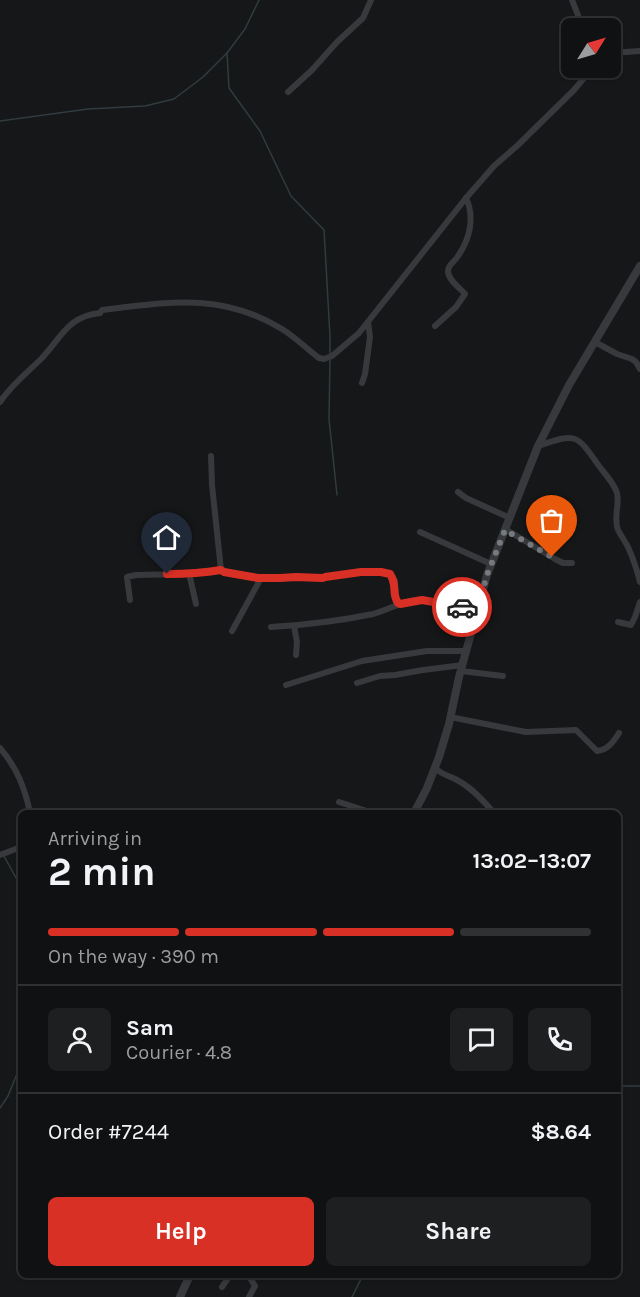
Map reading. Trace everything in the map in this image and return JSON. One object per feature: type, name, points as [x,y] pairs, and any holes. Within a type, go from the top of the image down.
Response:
[{"type":"street","points":[[288,92],[363,18],[371,0]]},
{"type":"street","points":[[572,0],[579,18]]},
{"type":"street","points":[[621,52],[640,51]]},
{"type":"street","points":[[0,402],[8,390],[44,355],[63,330],[78,319],[100,313],[102,310],[167,302],[232,308],[285,330],[319,358],[332,356],[368,322],[494,166],[584,78]]},
{"type":"street","points":[[435,326],[456,307],[465,294],[449,276],[448,271],[449,266],[458,257],[470,228],[471,215],[466,198]]},
{"type":"street","points":[[416,810],[435,768],[449,724],[466,651],[491,564],[538,446],[569,385],[640,266]]},
{"type":"street","points":[[362,382],[370,337],[368,322]]},
{"type":"street","points":[[595,342],[632,359],[640,369]]},
{"type":"street","points":[[538,446],[557,439],[571,438],[582,442],[617,492],[618,531],[633,559],[640,582]]},
{"type":"street","points":[[211,456],[221,570]]},
{"type":"street","points":[[458,492],[510,519]]},
{"type":"street","points":[[505,530],[563,563],[572,563]]},
{"type":"street","points":[[420,532],[491,564]]},
{"type":"street","points":[[130,600],[127,577],[136,575],[187,574],[221,570],[261,578],[323,578],[361,572],[390,574],[395,581],[396,600],[400,604]]},
{"type":"street","points":[[189,573],[196,604]]},
{"type":"street","points":[[232,631],[261,578]]},
{"type":"street","points":[[271,627],[294,626],[367,615],[400,604],[422,600],[477,610]]},
{"type":"street","points":[[618,622],[631,625],[640,602]]},
{"type":"street","points":[[294,626],[297,642],[296,655]]},
{"type":"street","points":[[286,685],[362,661],[427,651],[466,651]]},
{"type":"street","points":[[357,683],[380,676],[462,668],[503,676]]},
{"type":"street","points":[[450,717],[526,732],[576,730],[597,751],[605,749],[619,733]]},
{"type":"street","points":[[0,748],[23,784],[29,810]]},
{"type":"street","points":[[435,768],[440,773],[468,787],[491,810]]},
{"type":"street","points":[[339,802],[364,810]]},
{"type":"street","points":[[0,855],[18,848]]},
{"type":"street","points":[[180,1297],[189,1278]]},
{"type":"street","points":[[222,1287],[228,1278]]},
{"type":"street","points":[[249,1297],[255,1286],[250,1278]]},
{"type":"waterway","points":[[0,121],[88,109],[145,106],[174,99],[203,77],[227,53],[245,29],[259,0]]},
{"type":"waterway","points":[[227,53],[229,88],[260,131],[291,196],[324,230],[330,354]]},
{"type":"waterway","points":[[330,359],[329,419],[337,495]]},
{"type":"waterway","points":[[4,856],[18,882]]},
{"type":"waterway","points":[[0,1108],[8,1096],[18,1071]]},
{"type":"waterway","points":[[621,1086],[640,1086]]},
{"type":"waterway","points":[[352,1297],[362,1278]]},
{"type":"way so far","points":[[462,607],[477,610],[487,575],[505,530],[552,557]]},
{"type":"route","points":[[167,574],[221,570],[261,578],[311,579],[361,572],[381,572],[390,574],[395,581],[394,596],[400,604],[422,600],[462,607]]}]
